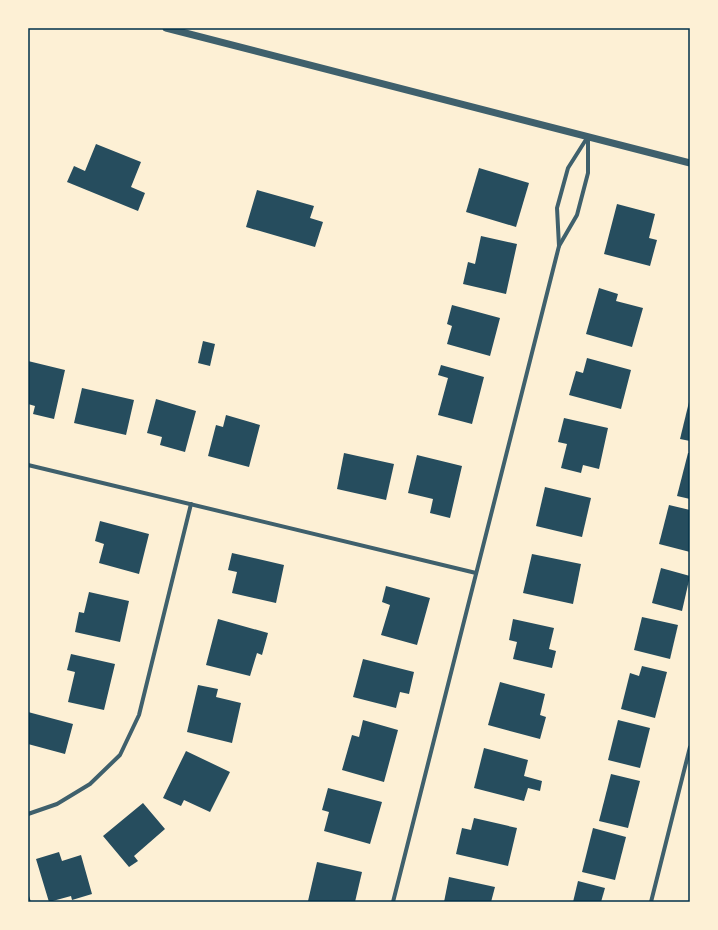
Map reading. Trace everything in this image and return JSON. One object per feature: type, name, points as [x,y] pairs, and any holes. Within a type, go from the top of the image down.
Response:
[{"type":"street","points":[[166,28],[690,163]]},
{"type":"street","points":[[559,246],[557,208],[568,168],[588,137]]},
{"type":"street","points":[[393,902],[559,246],[577,215],[588,173],[588,137]]},
{"type":"street","points":[[28,465],[476,573]]},
{"type":"street","points":[[28,814],[57,804],[90,784],[120,756],[139,715],[191,504]]},
{"type":"street","points":[[651,902],[690,746]]},
{"type":"building","points":[[96,144],[141,162],[131,187],[145,193],[138,211],[67,182],[74,166],[85,171]]},
{"type":"building","points":[[479,168],[529,183],[516,227],[466,212]]},
{"type":"building","points":[[257,190],[314,206],[310,218],[323,222],[315,247],[246,227]]},
{"type":"building","points":[[617,204],[655,214],[649,238],[657,240],[650,266],[604,254]]},
{"type":"building","points":[[481,236],[517,244],[506,294],[463,284],[468,262],[475,264]]},
{"type":"building","points":[[599,288],[618,294],[616,301],[643,308],[632,347],[586,334]]},
{"type":"building","points":[[452,305],[500,318],[490,356],[447,344],[452,326],[447,324]]},
{"type":"building","points":[[203,341],[215,344],[210,366],[198,363]]},
{"type":"building","points":[[587,358],[631,370],[621,409],[569,395],[576,371],[583,373]]},
{"type":"building","points":[[28,361],[65,370],[54,419],[33,414],[35,406],[28,404]]},
{"type":"building","points":[[441,365],[484,377],[472,424],[438,415],[448,378],[438,375]]},
{"type":"building","points":[[82,388],[134,400],[126,435],[74,423]]},
{"type":"building","points":[[156,399],[196,411],[185,452],[160,445],[162,437],[147,433]]},
{"type":"building","points":[[690,402],[690,441],[680,439]]},
{"type":"building","points":[[226,415],[260,425],[249,467],[208,456],[216,425],[223,427]]},
{"type":"building","points":[[564,418],[608,428],[599,469],[583,465],[581,473],[561,468],[567,444],[558,442]]},
{"type":"building","points":[[344,453],[394,464],[386,500],[337,489]]},
{"type":"building","points":[[688,453],[690,453],[690,499],[677,496]]},
{"type":"building","points":[[417,455],[462,466],[450,518],[430,513],[433,499],[408,493]]},
{"type":"building","points":[[545,487],[591,498],[582,537],[536,526]]},
{"type":"building","points":[[669,505],[690,510],[690,552],[659,544]]},
{"type":"building","points":[[100,521],[149,534],[139,574],[99,563],[104,544],[95,541]]},
{"type":"building","points":[[232,553],[284,565],[276,603],[232,593],[237,572],[228,570]]},
{"type":"building","points":[[532,554],[581,564],[573,604],[523,593]]},
{"type":"building","points":[[661,568],[690,576],[682,611],[652,603]]},
{"type":"building","points":[[386,586],[430,598],[417,645],[381,635],[390,605],[382,602]]},
{"type":"building","points":[[89,592],[129,601],[120,642],[75,632],[79,612],[84,613]]},
{"type":"building","points":[[642,617],[678,625],[670,659],[634,650]]},
{"type":"building","points":[[218,619],[268,633],[262,655],[257,653],[250,676],[206,665]]},
{"type":"building","points":[[513,619],[554,628],[549,649],[556,651],[552,668],[513,659],[517,642],[509,640]]},
{"type":"building","points":[[71,654],[115,664],[104,710],[68,702],[75,672],[67,670]]},
{"type":"building","points":[[363,659],[414,672],[409,694],[400,692],[396,708],[353,697]]},
{"type":"building","points":[[642,666],[667,672],[655,718],[621,709],[630,673],[639,676]]},
{"type":"building","points":[[500,682],[545,694],[540,715],[546,717],[540,739],[488,725]]},
{"type":"building","points":[[198,685],[218,689],[216,697],[241,703],[232,743],[187,732]]},
{"type":"building","points":[[28,712],[73,724],[65,754],[28,744]]},
{"type":"building","points":[[363,720],[398,730],[384,782],[342,770],[352,735],[359,737]]},
{"type":"building","points":[[618,720],[650,728],[640,768],[608,760]]},
{"type":"building","points":[[484,748],[528,760],[524,776],[542,781],[540,791],[528,788],[524,801],[474,788]]},
{"type":"building","points":[[186,751],[230,772],[210,812],[184,800],[181,806],[163,798]]},
{"type":"building","points":[[611,774],[640,781],[628,828],[599,821]]},
{"type":"building","points":[[328,788],[382,802],[370,844],[324,831],[329,812],[322,810]]},
{"type":"building","points":[[143,803],[165,829],[134,856],[138,861],[129,867],[103,836]]},
{"type":"building","points":[[474,818],[517,828],[508,866],[456,854],[462,828],[471,830]]},
{"type":"building","points":[[593,828],[626,837],[615,880],[582,872]]},
{"type":"building","points":[[59,852],[62,861],[81,855],[92,894],[72,900],[71,896],[49,902],[36,859]]},
{"type":"building","points":[[317,862],[362,872],[355,902],[308,901]]},
{"type":"building","points":[[449,877],[495,887],[491,902],[444,902]]},
{"type":"building","points":[[578,881],[605,888],[601,902],[573,902]]},
{"type":"building","points":[[28,893],[31,902],[28,902]]}]
